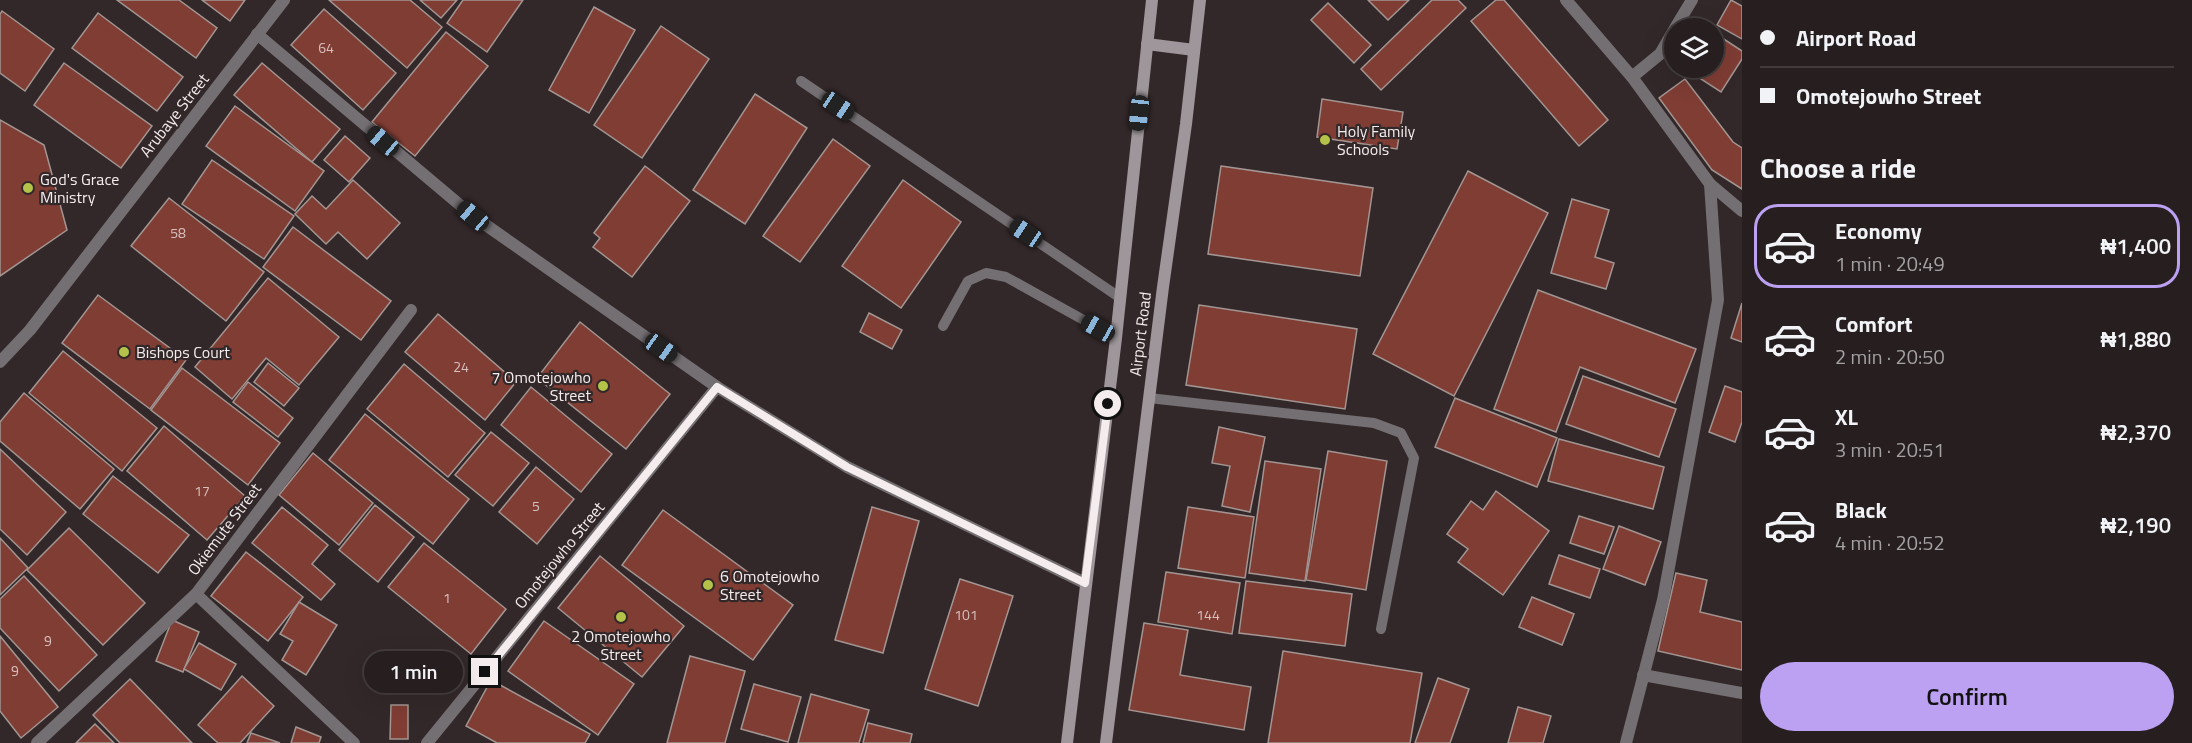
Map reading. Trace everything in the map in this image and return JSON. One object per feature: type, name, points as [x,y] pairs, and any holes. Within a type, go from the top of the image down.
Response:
[{"type":"main road","name":"Airport Road","points":[[1066,743],[1116,338],[1152,0]]},
{"type":"main road","name":"Airport Road","points":[[1106,743],[1200,0]]},
{"type":"main road","points":[[1147,44],[1194,50]]},
{"type":"street","name":"Arubaye Street","points":[[0,362],[30,330],[284,0]]},
{"type":"street","points":[[1566,0],[1632,77],[1710,184],[1742,211]]},
{"type":"street","points":[[1681,18],[1692,0]]},
{"type":"street","points":[[257,34],[473,216],[717,387],[847,467],[1085,583]]},
{"type":"street","points":[[1632,77],[1660,54],[1664,47]]},
{"type":"street","points":[[1626,743],[1663,600],[1718,300],[1710,184]]},
{"type":"street","name":"Okiemute Street","points":[[37,743],[196,594],[411,310]]},
{"type":"street","name":"Omotejowho Street","points":[[427,743],[717,387]]},
{"type":"street","points":[[196,594],[354,743]]},
{"type":"street","points":[[1643,675],[1742,693]]},
{"type":"lane","points":[[801,81],[1119,297]]},
{"type":"lane","points":[[944,326],[968,281],[986,273],[1006,278],[1116,338]]},
{"type":"lane","points":[[1149,398],[1374,423],[1401,433],[1414,458],[1381,629]]},
{"type":"building","points":[[117,0],[179,0],[217,28],[196,58]]},
{"type":"building","points":[[202,0],[245,0],[230,21]]},
{"type":"building","points":[[329,0],[410,0],[442,27],[407,68]]},
{"type":"building","points":[[420,0],[457,0],[441,18]]},
{"type":"building","points":[[463,0],[523,0],[487,52],[447,23]]},
{"type":"building","points":[[1368,0],[1409,0],[1388,20]]},
{"type":"building","points":[[1432,0],[1458,0],[1466,8],[1381,90],[1361,69]]},
{"type":"building","points":[[1496,0],[1504,0],[1608,120],[1579,146],[1471,21]]},
{"type":"building","points":[[1731,0],[1742,6],[1742,39],[1724,29],[1724,18],[1721,18]]},
{"type":"building","points":[[1328,3],[1371,45],[1354,63],[1311,20]]},
{"type":"building","points":[[594,7],[635,30],[589,113],[549,90]]},
{"type":"building","points":[[324,9],[396,73],[363,110],[291,45]]},
{"type":"building","points":[[2,11],[54,49],[25,91],[0,73],[0,14]]},
{"type":"building","points":[[98,13],[183,77],[157,111],[72,48]]},
{"type":"building","points":[[661,26],[709,59],[642,158],[594,125]]},
{"type":"building","points":[[446,32],[488,66],[415,156],[372,122]]},
{"type":"building","points":[[1724,39],[1742,51],[1742,59],[1721,92],[1699,78],[1724,78]]},
{"type":"building","points":[[64,63],[152,126],[121,168],[34,105]]},
{"type":"building","points":[[262,63],[340,129],[312,162],[234,95]]},
{"type":"building","points":[[1685,79],[1733,142],[1742,148],[1742,189],[1712,170],[1659,98]]},
{"type":"building","points":[[755,94],[807,128],[745,224],[693,190]]},
{"type":"building","points":[[1322,99],[1403,112],[1397,149],[1317,137]]},
{"type":"building","points":[[235,106],[324,171],[295,211],[206,146]]},
{"type":"building","name":"God's Grace Ministry","points":[[0,120],[44,145],[67,230],[0,276]]},
{"type":"building","points":[[345,136],[370,158],[349,182],[324,160]]},
{"type":"building","points":[[833,139],[870,166],[800,262],[763,236]]},
{"type":"building","points":[[212,160],[294,216],[264,259],[182,204]]},
{"type":"building","points":[[645,166],[690,201],[632,277],[593,247],[600,238],[594,233]]},
{"type":"building","points":[[1221,166],[1373,188],[1360,276],[1208,254]]},
{"type":"building","points":[[1468,171],[1548,213],[1454,396],[1373,354]]},
{"type":"building","points":[[353,180],[400,223],[367,259],[338,232],[326,244],[295,214],[312,196],[326,209]]},
{"type":"building","points":[[903,180],[961,222],[901,308],[842,266]]},
{"type":"building","points":[[169,198],[264,272],[226,321],[131,246]]},
{"type":"building","points":[[1572,199],[1609,210],[1595,257],[1614,263],[1606,289],[1551,273]]},
{"type":"building","points":[[293,227],[391,301],[361,340],[263,267]]},
{"type":"building","points":[[268,278],[339,337],[299,385],[266,358],[232,399],[195,367]]},
{"type":"building","points":[[1538,290],[1696,349],[1675,403],[1580,367],[1556,432],[1494,409]]},
{"type":"building","name":"Bishops Court","points":[[98,295],[186,360],[150,409],[62,343]]},
{"type":"building","points":[[1742,303],[1742,342],[1731,338]]},
{"type":"building","points":[[1199,305],[1357,329],[1345,409],[1186,385]]},
{"type":"building","points":[[869,313],[902,330],[892,349],[860,332]]},
{"type":"building","points":[[438,314],[516,382],[485,420],[405,352]]},
{"type":"building","name":"7 Omotejowho Street","points":[[580,322],[670,394],[626,449],[537,378]]},
{"type":"building","points":[[63,351],[157,428],[122,471],[29,393]]},
{"type":"building","points":[[268,363],[299,388],[284,406],[254,382]]},
{"type":"building","points":[[404,364],[485,433],[448,477],[367,409]]},
{"type":"building","points":[[182,368],[280,443],[248,485],[151,410]]},
{"type":"building","points":[[1583,376],[1676,409],[1659,457],[1566,424]]},
{"type":"building","points":[[248,382],[293,418],[278,437],[233,402]]},
{"type":"building","points":[[1725,386],[1742,392],[1742,422],[1735,442],[1709,432]]},
{"type":"building","points":[[531,387],[612,454],[581,492],[501,425]]},
{"type":"building","points":[[24,393],[114,469],[80,509],[0,441],[0,422]]},
{"type":"building","points":[[1455,398],[1557,438],[1537,487],[1435,447]]},
{"type":"building","points":[[365,414],[469,499],[433,544],[329,460]]},
{"type":"building","points":[[164,426],[245,496],[207,540],[127,471]]},
{"type":"building","points":[[1219,427],[1265,437],[1250,512],[1222,506],[1230,466],[1212,463]]},
{"type":"building","points":[[491,432],[529,463],[493,506],[455,475]]},
{"type":"building","points":[[1559,439],[1664,467],[1653,509],[1548,481]]},
{"type":"building","points":[[0,449],[66,512],[27,555],[0,529]]},
{"type":"building","points":[[1328,451],[1387,461],[1366,590],[1306,580]]},
{"type":"building","points":[[313,453],[373,503],[339,545],[279,495]]},
{"type":"building","points":[[1265,461],[1321,469],[1305,581],[1249,573]]},
{"type":"building","points":[[536,467],[574,499],[537,544],[499,512]]},
{"type":"building","points":[[113,476],[189,535],[158,573],[83,514]]},
{"type":"building","points":[[1496,491],[1549,531],[1503,595],[1458,562],[1468,549],[1447,534],[1471,501],[1483,510]]},
{"type":"building","points":[[375,505],[414,537],[378,582],[339,550]]},
{"type":"building","points":[[282,507],[328,545],[312,564],[335,584],[321,600],[252,543]]},
{"type":"building","points":[[872,507],[919,521],[883,653],[835,640]]},
{"type":"building","points":[[1188,507],[1254,517],[1245,578],[1178,568]]},
{"type":"building","name":"6 Omotejowho Street","points":[[663,510],[793,605],[753,660],[622,565]]},
{"type":"building","points":[[1579,516],[1614,527],[1604,554],[1570,543]]},
{"type":"building","points":[[1619,526],[1661,542],[1645,585],[1603,569]]},
{"type":"building","points":[[69,528],[145,603],[103,645],[27,570]]},
{"type":"building","points":[[0,538],[28,568],[0,595]]},
{"type":"building","points":[[424,543],[506,609],[471,654],[388,587]]},
{"type":"building","points":[[246,552],[303,597],[268,641],[211,596]]},
{"type":"building","points":[[1559,555],[1600,569],[1590,598],[1549,584]]},
{"type":"building","name":"2 Omotejowho Street","points":[[600,556],[684,626],[642,677],[558,608]]},
{"type":"building","points":[[1166,572],[1240,583],[1232,634],[1158,622]]},
{"type":"building","points":[[1676,573],[1707,580],[1700,612],[1742,622],[1742,670],[1658,651]]},
{"type":"building","points":[[24,576],[97,655],[59,691],[0,628],[0,599]]},
{"type":"building","points":[[960,579],[1013,596],[978,706],[925,689]]},
{"type":"building","points":[[1246,581],[1352,594],[1345,646],[1239,633]]},
{"type":"building","points":[[1532,597],[1574,614],[1562,645],[1519,627]]},
{"type":"building","points":[[299,602],[337,625],[306,675],[282,660],[293,641],[280,634]]},
{"type":"building","points":[[172,620],[199,632],[183,672],[156,661]]},
{"type":"building","points":[[544,621],[634,684],[598,735],[508,671]]},
{"type":"building","points":[[1144,623],[1188,630],[1180,675],[1251,687],[1244,730],[1129,710]]},
{"type":"building","points":[[0,636],[58,707],[21,738],[0,711]]},
{"type":"building","points":[[199,643],[236,664],[221,690],[184,669]]},
{"type":"building","points":[[1283,651],[1422,673],[1410,743],[1268,743]]},
{"type":"building","points":[[690,656],[745,671],[725,743],[667,743]]},
{"type":"building","points":[[242,676],[274,706],[240,743],[218,743],[198,725]]},
{"type":"building","points":[[1438,678],[1469,689],[1450,743],[1415,743]]},
{"type":"building","points":[[130,679],[192,743],[120,743],[93,715]]},
{"type":"building","points":[[491,680],[590,734],[585,743],[497,743],[466,726]]},
{"type":"building","points":[[754,684],[801,697],[788,742],[741,729]]},
{"type":"building","points":[[811,694],[869,710],[859,743],[798,743]]},
{"type":"building","points":[[391,705],[408,705],[408,739],[390,739]]},
{"type":"building","points":[[1518,707],[1551,716],[1543,743],[1508,743]]},
{"type":"building","points":[[868,723],[912,734],[910,743],[863,743]]},
{"type":"building","points":[[95,724],[114,743],[76,743]]},
{"type":"building","points":[[296,727],[321,737],[319,743],[291,743]]},
{"type":"building","points":[[251,733],[280,743],[247,743]]},
{"type":"place","name":"Holy Family Schools","points":[[1325,140]]},
{"type":"place","name":"God's Grace Ministry","points":[[28,188]]},
{"type":"place","name":"Bishops Court","points":[[124,352]]},
{"type":"place","name":"7 Omotejowho Street","points":[[603,386]]},
{"type":"place","name":"6 Omotejowho Street","points":[[708,585]]},
{"type":"place","name":"2 Omotejowho Street","points":[[621,617]]},
{"type":"route","points":[[485,672],[717,387],[847,467],[1085,583],[1108,404]]}]
